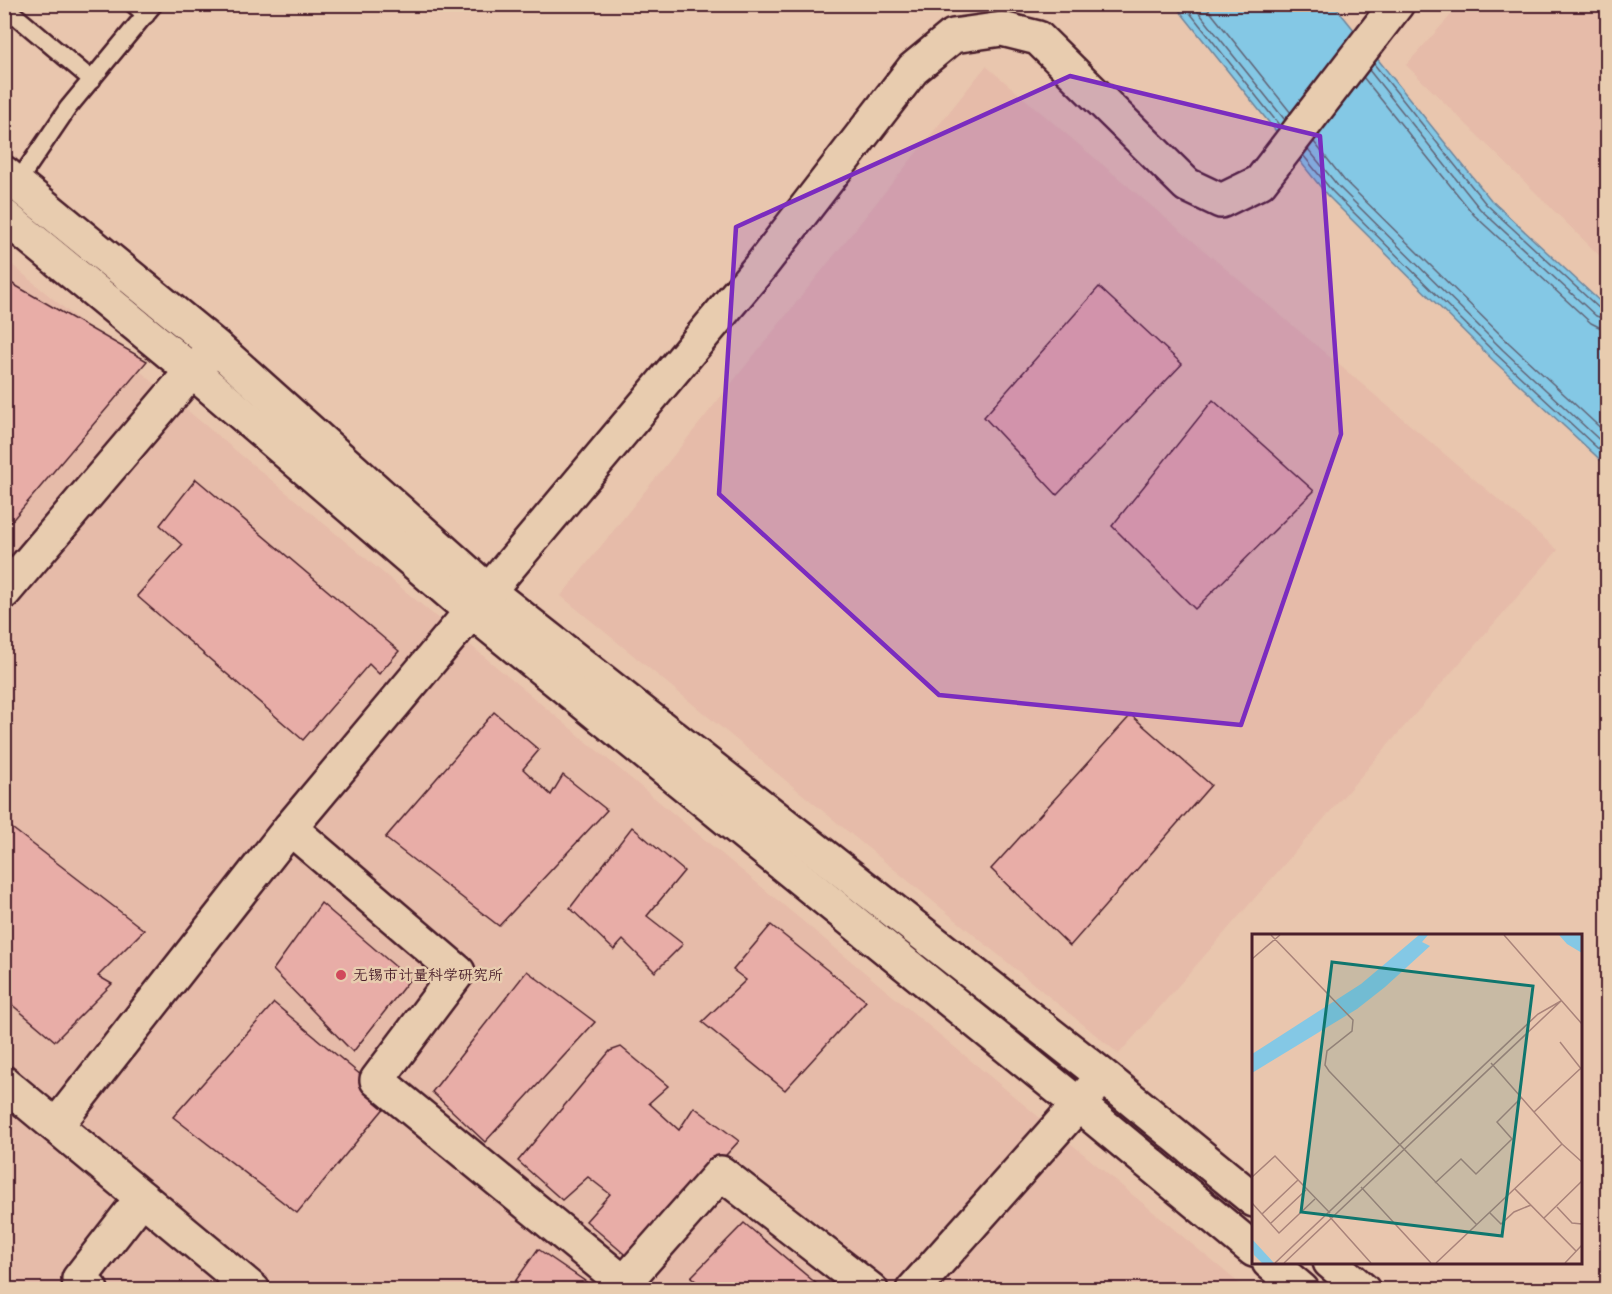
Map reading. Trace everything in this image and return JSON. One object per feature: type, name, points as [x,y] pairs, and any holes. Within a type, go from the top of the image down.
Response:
[{"type":"street","points":[[56,1126],[290,828],[760,267],[913,69],[953,36],[1002,29],[1038,38],[1187,185],[1221,201],[1260,182],[1397,4]]},
{"type":"street","points":[[11,178],[216,347],[479,601],[1103,1076],[1252,1198]]},
{"type":"street","points":[[4,216],[192,371],[479,601],[1252,1248]]},
{"type":"street","points":[[4,592],[192,371],[216,347]]},
{"type":"street","points":[[290,828],[458,972],[377,1080],[624,1283],[721,1173],[871,1290]]},
{"type":"street","points":[[913,1290],[1103,1076]]},
{"type":"street","points":[[4,1083],[253,1290]]},
{"type":"street","points":[[91,1290],[79,1279],[142,1198]]},
{"type":"street","points":[[1270,1264],[1302,1290]]},
{"type":"street","points":[[1331,1264],[1363,1290]]},
{"type":"lane","points":[[4,6],[92,80]]},
{"type":"lane","points":[[11,178],[92,80],[144,8]]},
{"type":"highlighted area","points":[[1070,76],[1320,136],[1341,434],[1241,725],[939,695],[719,494],[736,227]]},
{"type":"shaded area","points":[[1460,5],[1607,5],[1607,263],[1406,65]]},
{"type":"shaded area","points":[[986,66],[1558,550],[1119,1054],[561,596]]},
{"type":"shaded area","points":[[5,259],[1246,1289],[5,1289]]},
{"type":"water","points":[[1175,5],[1334,5],[1491,200],[1607,308],[1607,466],[1493,360],[1327,195]]},
{"type":"building","points":[[4,279],[147,361],[4,530]]},
{"type":"building","points":[[1099,287],[1182,364],[1057,495],[984,417]]},
{"type":"building","points":[[1213,400],[1314,491],[1195,609],[1112,526]]},
{"type":"building","points":[[196,479],[399,651],[379,674],[369,664],[303,740],[137,596],[182,545],[160,525]]},
{"type":"building","points":[[494,712],[539,750],[523,769],[551,795],[563,775],[607,810],[499,926],[385,838]]},
{"type":"building","points":[[1131,715],[1211,785],[1070,946],[991,869]]},
{"type":"building","points":[[4,822],[144,930],[98,976],[112,984],[55,1041],[4,998]]},
{"type":"building","points":[[632,827],[684,871],[647,916],[683,944],[655,972],[623,940],[614,950],[570,908]]},
{"type":"building","name":"无锡市计量科学研究所","points":[[321,903],[410,979],[353,1052],[273,970]]},
{"type":"building","points":[[771,925],[866,1001],[785,1090],[702,1022],[746,980],[733,970]]},
{"type":"building","points":[[527,971],[595,1022],[485,1142],[432,1092]]},
{"type":"building","points":[[274,1003],[391,1100],[297,1213],[173,1117]]},
{"type":"building","points":[[621,1047],[668,1086],[649,1103],[679,1130],[694,1107],[739,1141],[630,1259],[586,1221],[610,1194],[588,1177],[562,1200],[518,1161],[610,1051]]},
{"type":"building","points":[[744,1223],[824,1290],[706,1290],[691,1277]]},
{"type":"building","points":[[538,1249],[598,1290],[509,1290]]},
{"type":"place","name":"无锡市计量科学研究所","points":[[341,975]]}]
